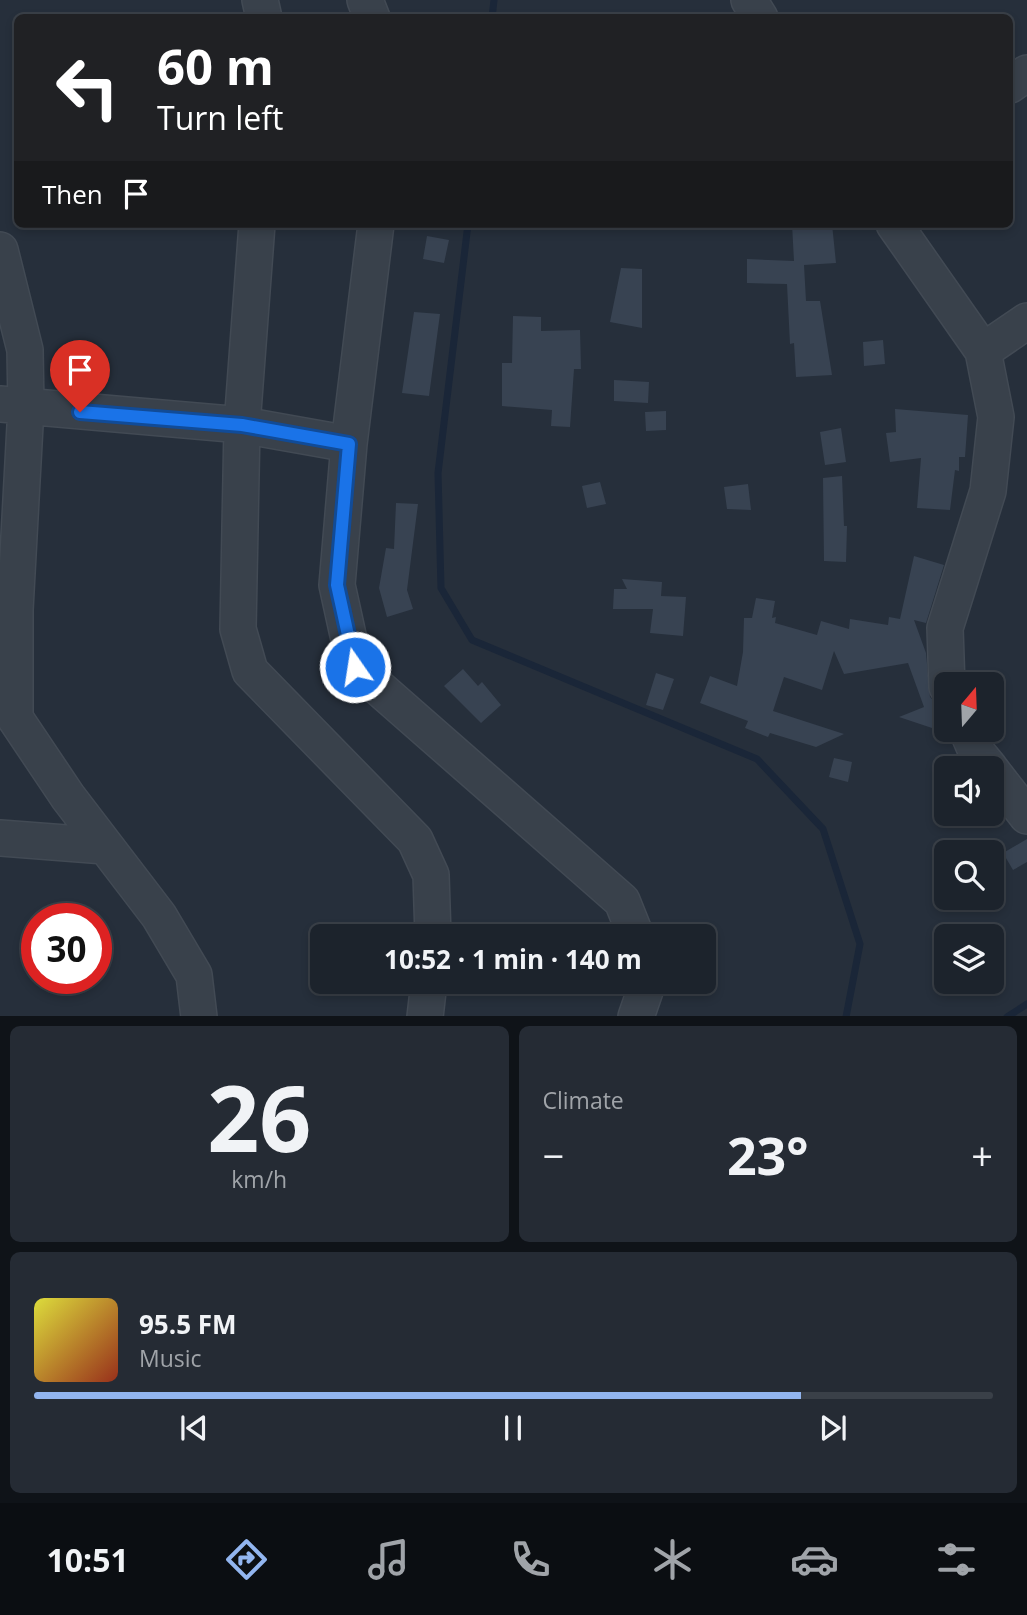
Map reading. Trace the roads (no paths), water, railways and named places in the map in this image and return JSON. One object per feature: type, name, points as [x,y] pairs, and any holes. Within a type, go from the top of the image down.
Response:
[{"type":"street","points":[[257,228],[242,425],[238,629],[250,671],[415,840],[431,875],[433,924]]},
{"type":"street","points":[[376,228],[349,444],[337,585],[355,667],[622,901],[631,924]]},
{"type":"street","points":[[897,228],[983,351],[996,417],[988,491],[945,628],[946,672]]},
{"type":"street","points":[[0,250],[25,350],[13,406],[7,633],[15,718],[105,846],[159,916],[194,975],[199,1016]]},
{"type":"street","points":[[983,351],[1027,321]]},
{"type":"street","points":[[13,406],[242,425],[349,444]]},
{"type":"street","points":[[1004,787],[1027,816]]},
{"type":"street","points":[[0,838],[105,846]]},
{"type":"street","points":[[425,1016],[428,994]]},
{"type":"street","points":[[636,1016],[644,994]]},
{"type":"waterway","points":[[492,14],[494,0]]},
{"type":"waterway","points":[[468,228],[438,473],[441,588],[472,640],[757,759],[823,829],[860,944],[846,1016]]},
{"type":"waterway","points":[[1009,1016],[1027,1004]]}]
